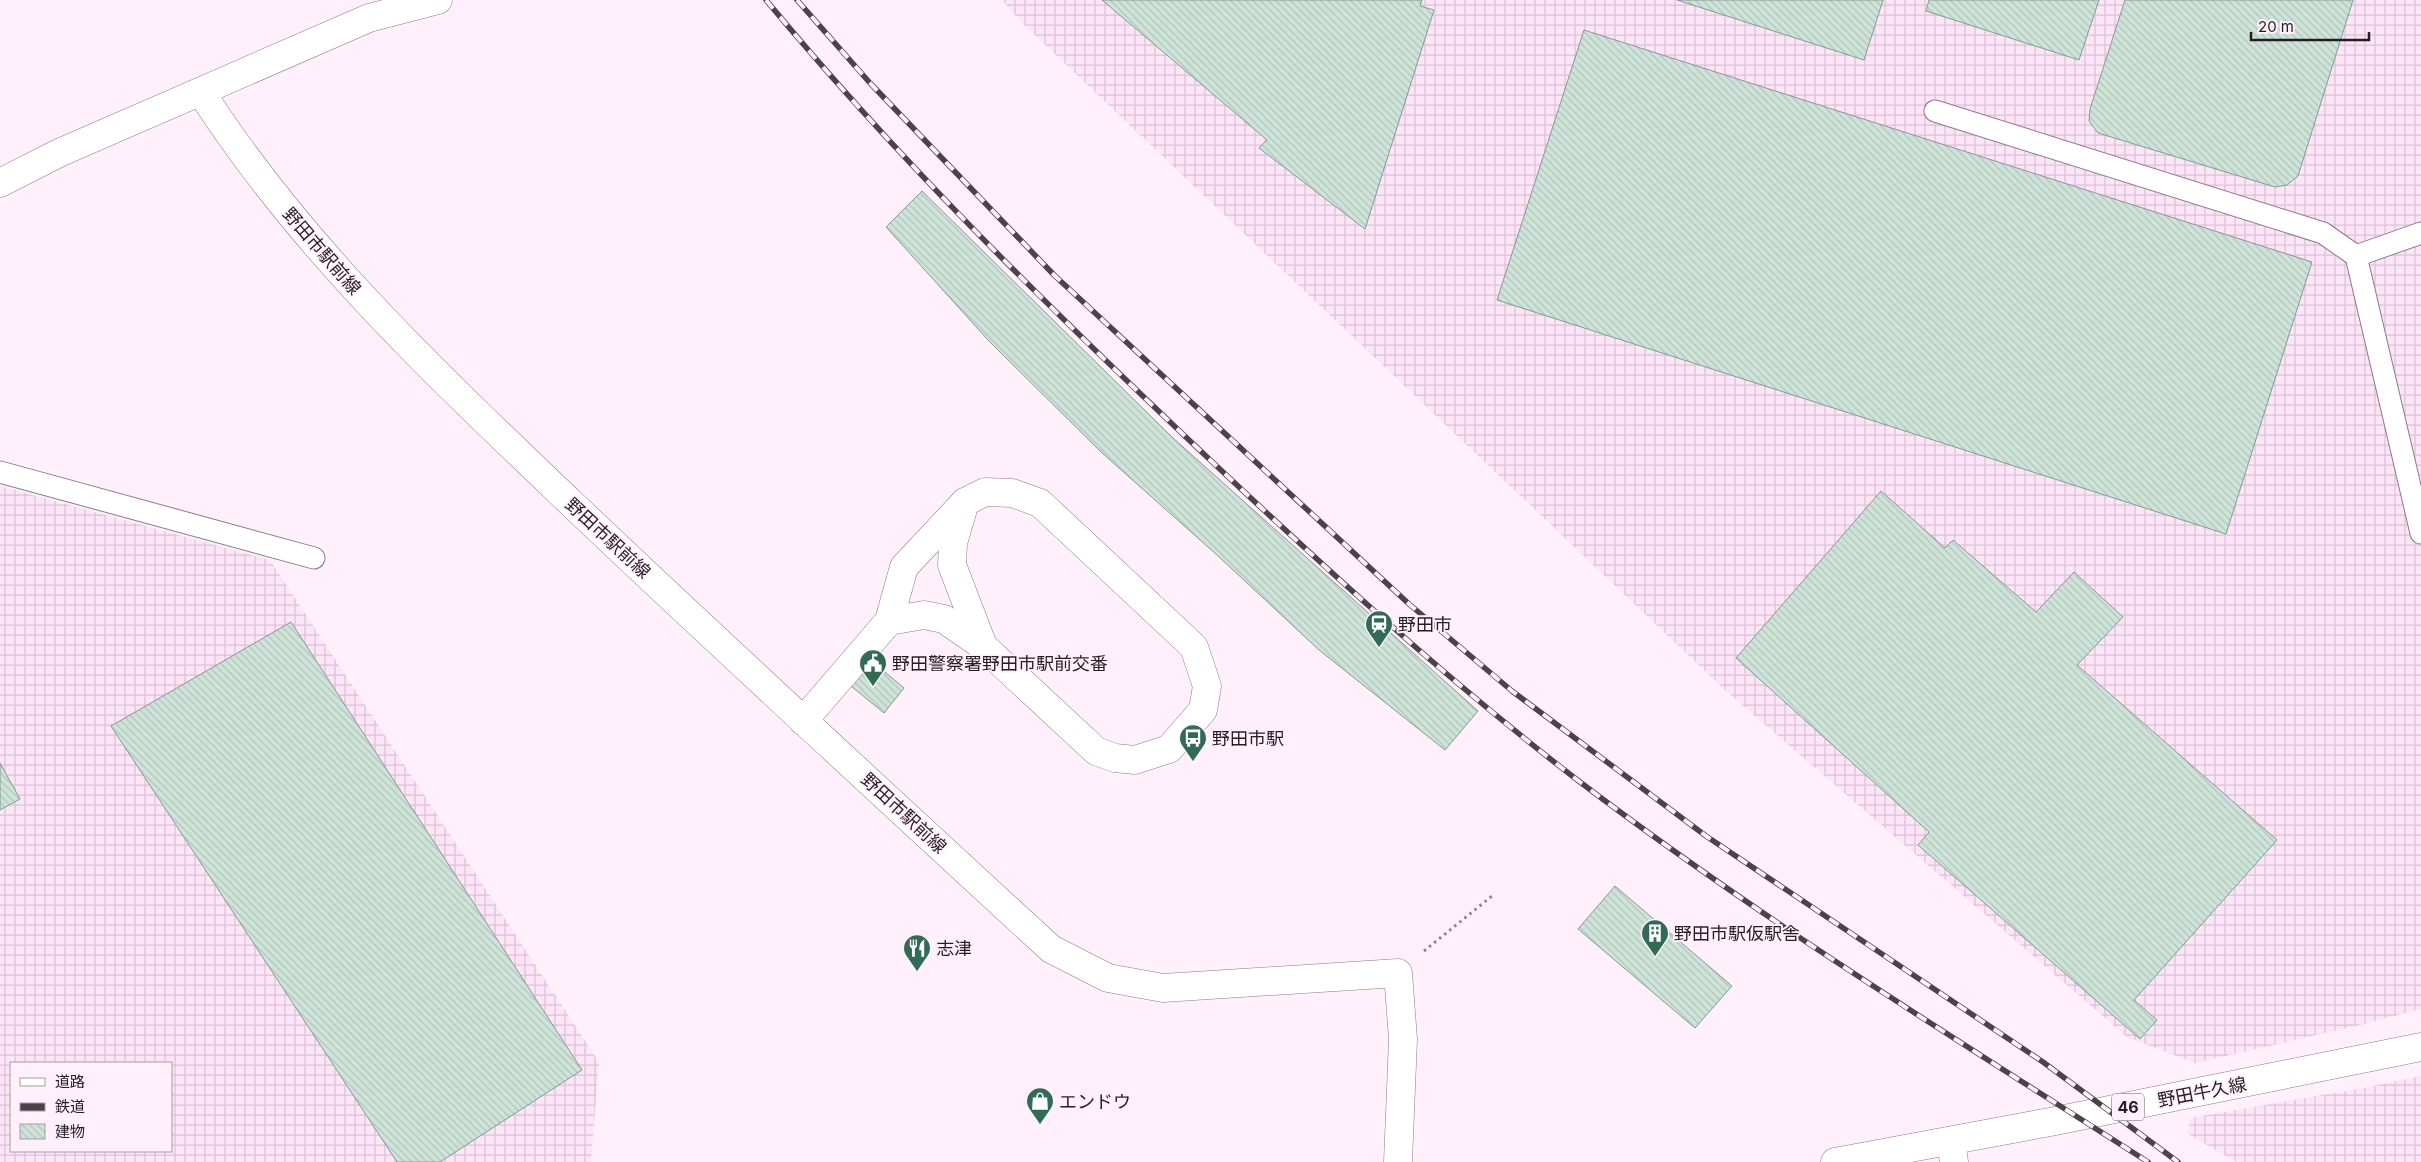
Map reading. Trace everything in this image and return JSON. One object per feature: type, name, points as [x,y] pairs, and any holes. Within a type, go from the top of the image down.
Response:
[{"type":"street","points":[[0,183],[59,153],[369,18],[438,0]]},
{"type":"street","name":"野田市駅前線","points":[[201,92],[264,182],[315,246],[379,316],[526,460],[803,720],[1052,949],[1108,978],[1163,988],[1398,973]]},
{"type":"street","points":[[803,720],[890,621],[904,567],[965,502],[985,492],[1012,493],[1040,502],[1194,647],[1207,686],[1203,710],[1169,749],[1135,760],[1115,758],[1096,751],[983,646],[944,619],[924,615],[890,621]]},
{"type":"street","points":[[965,502],[953,543],[952,566],[983,646]]},
{"type":"street","points":[[1398,973],[1403,1039],[1398,1162]]},
{"type":"street","name":"野田牛久線","points":[[1834,1162],[1952,1152],[2421,1047]]},
{"type":"lane","points":[[1935,111],[2323,233],[2356,256],[2421,533]]},
{"type":"lane","points":[[2356,256],[2421,233]]},
{"type":"lane","points":[[0,472],[314,558]]},
{"type":"path","points":[[1398,973],[1492,896]]},
{"type":"shaded area","points":[[1002,0],[2421,0],[2421,1009],[2195,1063],[2127,1037],[1726,691],[1021,22]]},
{"type":"shaded area","points":[[0,486],[270,560],[599,1062],[591,1162],[0,1162]]},
{"type":"shaded area","points":[[2421,1076],[2421,1162],[2236,1162],[2188,1134],[2190,1118]]},
{"type":"building","points":[[1102,0],[1422,0],[1420,6],[1434,10],[1365,229],[1259,148],[1267,140]]},
{"type":"building","points":[[1677,0],[1883,0],[1864,60]]},
{"type":"building","points":[[1929,0],[2099,0],[2079,60],[1926,11]]},
{"type":"building","points":[[2125,0],[2353,0],[2298,176],[2287,185],[2275,187],[2098,133],[2089,121],[2090,109]]},
{"type":"building","points":[[1584,30],[2312,262],[2226,534],[1497,300]]},
{"type":"building","points":[[922,191],[1173,438],[1478,711],[1445,750],[1319,650],[1217,555],[1101,452],[988,340],[886,227]]},
{"type":"building","points":[[1881,491],[1945,548],[1953,540],[2036,612],[2074,572],[2123,617],[2077,665],[2277,840],[2134,1000],[2157,1020],[2140,1039],[1918,845],[1929,832],[1736,658]]},
{"type":"building","points":[[291,622],[582,1070],[440,1162],[397,1162],[111,726]]},
{"type":"building","points":[[872,661],[904,688],[884,713],[851,686]]},
{"type":"building","points":[[0,763],[20,799],[0,810]]},
{"type":"building","name":"野田市駅仮駅舎","points":[[1615,886],[1732,986],[1695,1028],[1578,929]]},
{"type":"railway","points":[[766,0],[866,115],[1024,281],[1284,529],[1429,659],[1580,782],[1719,882],[1860,978],[2148,1162]]},
{"type":"railway","points":[[797,0],[870,83],[1054,275],[1409,604],[1512,691],[1706,836],[2043,1062],[2178,1162]]},
{"type":"place","name":"野田市","points":[[1379,648]]},
{"type":"place","name":"野田警察署野田市駅前交番","points":[[873,687]]},
{"type":"place","name":"野田市駅","points":[[1193,762]]},
{"type":"place","name":"野田市駅仮駅舎","points":[[1655,957]]},
{"type":"place","name":"志津","points":[[917,972]]},
{"type":"place","name":"エンドウ","points":[[1040,1125]]}]
